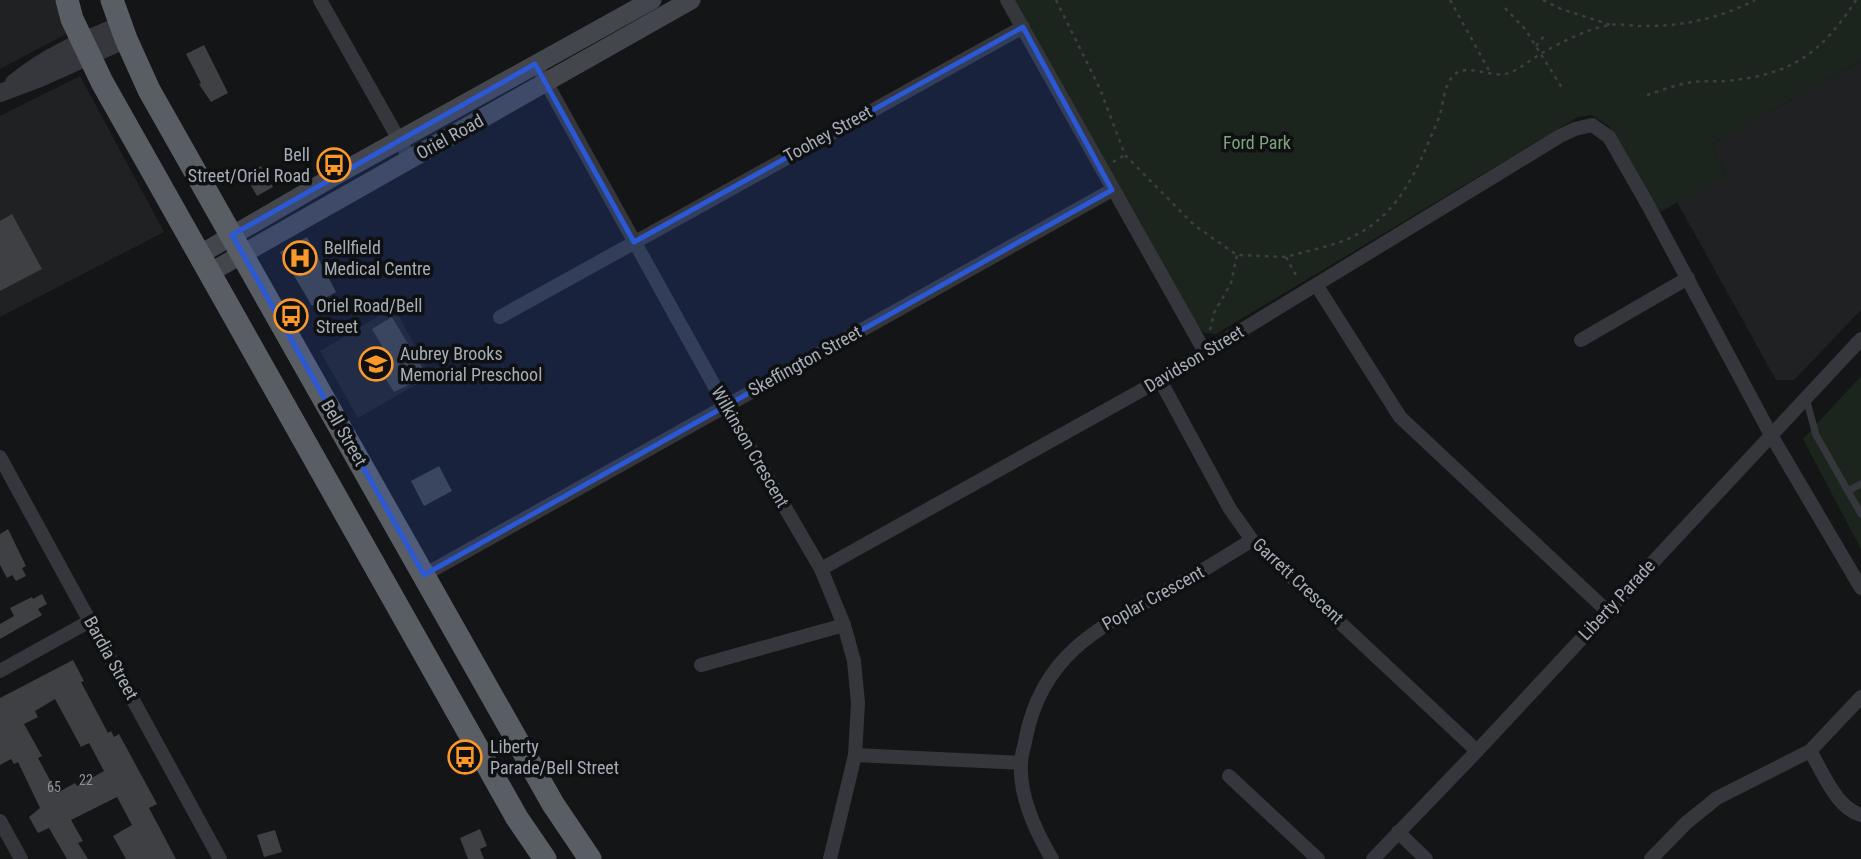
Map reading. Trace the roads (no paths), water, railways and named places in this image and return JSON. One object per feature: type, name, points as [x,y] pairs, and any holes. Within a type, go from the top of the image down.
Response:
[{"type":"highway","points":[[67,0],[85,48],[537,854]]},
{"type":"highway","name":"Bell Street","points":[[112,0],[149,90],[553,804],[590,859]]},
{"type":"highway","points":[[475,744],[510,728]]},
{"type":"main road","name":"Oriel Road","points":[[204,264],[400,140],[652,0]]},
{"type":"main road","name":"Oriel Road","points":[[237,245],[410,159],[691,0]]},
{"type":"street","points":[[320,0],[410,159]]},
{"type":"street","points":[[1007,0],[1202,347]]},
{"type":"street","name":"Toohey Street","points":[[500,317],[1023,27]]},
{"type":"street","points":[[3,91],[40,78],[85,48],[123,32]]},
{"type":"street","name":"Wilkinson Crescent","points":[[535,64],[725,405],[821,569],[844,625],[855,661],[858,703],[855,755],[830,859]]},
{"type":"street","name":"Davidson Street","points":[[821,569],[1160,380],[1202,347],[1317,286],[1575,129],[1592,125],[1609,137],[1688,278]]},
{"type":"street","name":"Skeffington Street","points":[[424,575],[1112,190]]},
{"type":"street","points":[[1581,340],[1688,278],[1771,435],[1861,588]]},
{"type":"street","points":[[1317,286],[1400,417],[1607,611]]},
{"type":"street","name":"Liberty Parade","points":[[1373,859],[1861,339]]},
{"type":"street","name":"Garrett Crescent","points":[[1160,380],[1230,509],[1252,540],[1477,751]]},
{"type":"street","name":"Bardia Street","points":[[0,457],[220,859]]},
{"type":"street","name":"Poplar Crescent","points":[[1052,859],[1030,812],[1021,763],[1035,706],[1046,684],[1065,658],[1089,635],[1252,540]]},
{"type":"street","points":[[0,671],[90,621]]},
{"type":"street","points":[[701,665],[844,625]]},
{"type":"street","points":[[1651,859],[1686,823],[1717,798],[1810,751],[1861,697]]},
{"type":"street","points":[[1810,751],[1840,800],[1857,815],[1861,815]]},
{"type":"street","points":[[855,755],[1021,763]]},
{"type":"street","points":[[1228,776],[1318,859]]},
{"type":"street","points":[[0,821],[21,859]]},
{"type":"street","points":[[1398,832],[1426,859]]},
{"type":"lane","points":[[1806,397],[1816,435],[1861,514]]},
{"type":"lane","points":[[1848,491],[1861,484]]},
{"type":"place","name":"Bell Street/Oriel Road","points":[[334,165]]},
{"type":"place","name":"Bellfield Medical Centre","points":[[300,258]]},
{"type":"place","name":"Oriel Road/Bell Street","points":[[291,316]]},
{"type":"place","name":"Aubrey Brooks Memorial Preschool","points":[[376,364]]},
{"type":"place","name":"Liberty Parade/Bell Street","points":[[465,757]]},
{"type":"park label","name":"Ford Park","points":[[1257,143]]}]
